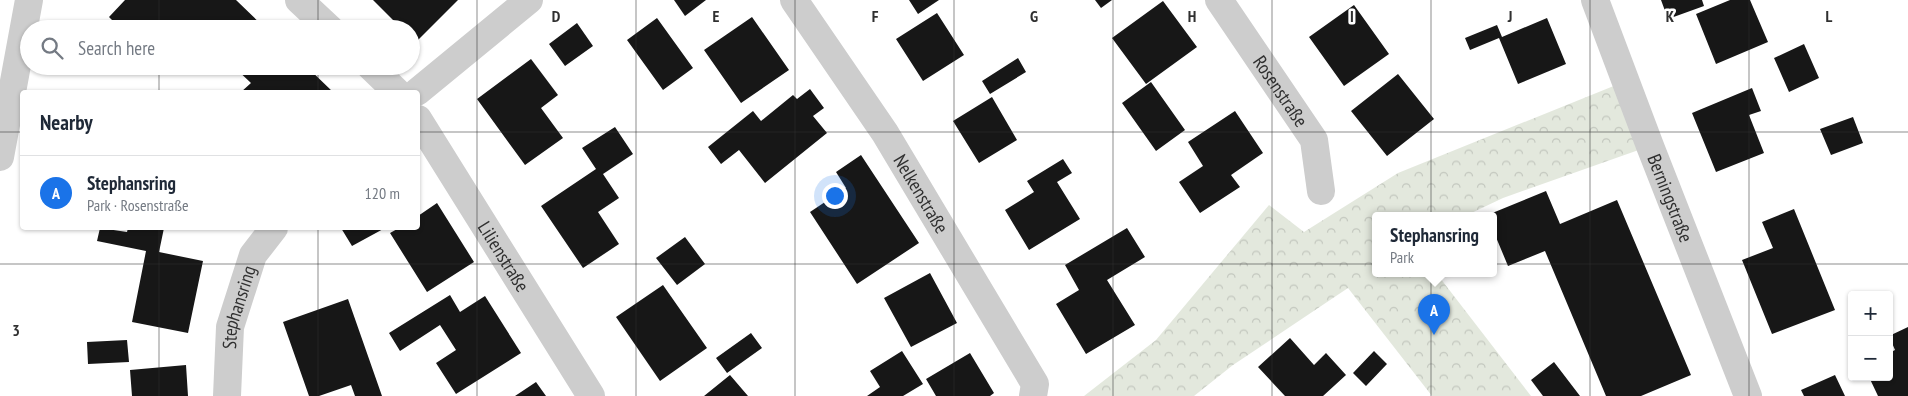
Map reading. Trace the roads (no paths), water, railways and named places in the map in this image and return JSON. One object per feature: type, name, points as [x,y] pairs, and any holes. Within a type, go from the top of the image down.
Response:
[{"type":"street","points":[[25,20],[29,0]]},
{"type":"street","points":[[299,0],[320,20]]},
{"type":"street","points":[[419,90],[529,0]]},
{"type":"street","name":"Nelkenstraße","points":[[794,0],[885,133],[1035,384],[1033,396]]},
{"type":"street","name":"Rosenstraße","points":[[1219,0],[1314,140],[1321,192]]},
{"type":"street","name":"Berningstraße","points":[[1595,0],[1748,396]]},
{"type":"street","points":[[0,157],[20,49]]},
{"type":"street","points":[[380,75],[396,90]]},
{"type":"street","name":"Lilienstraße","points":[[420,122],[591,396]]},
{"type":"street","name":"Stephansring","points":[[227,396],[230,327],[253,255],[272,230]]},
{"type":"place","name":"Stephansring","points":[[1434,335]]}]
